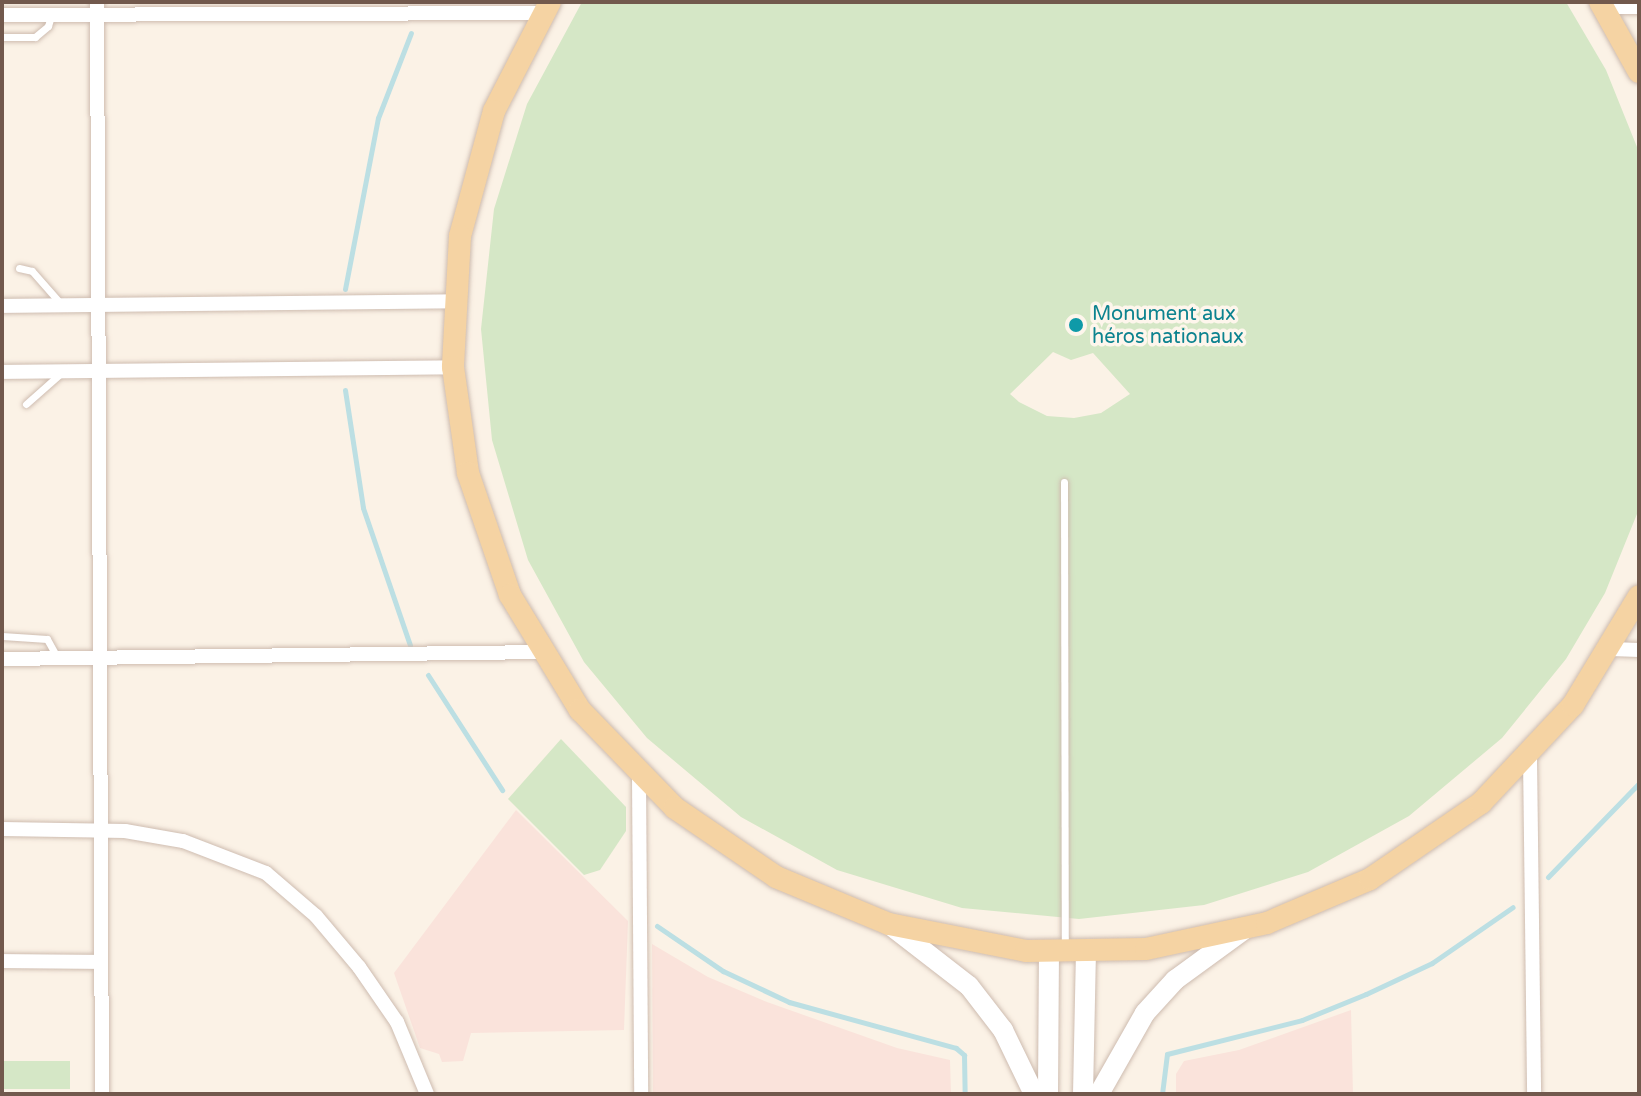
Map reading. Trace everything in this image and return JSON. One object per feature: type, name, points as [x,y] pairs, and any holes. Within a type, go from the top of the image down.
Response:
[{"type":"main road","points":[[1602,5],[1639,72]]},
{"type":"main road","points":[[546,8],[511,71],[480,152],[460,236],[453,301],[453,367],[462,442],[480,515],[506,585],[541,652],[580,710],[639,776],[694,824],[755,865],[820,898],[889,924],[956,941],[1067,952],[1166,946],[1245,929],[1330,899],[1409,857],[1463,818],[1530,757],[1611,649],[1639,596]]},
{"type":"main road","points":[[889,924],[969,986],[1003,1030],[1034,1094]]},
{"type":"main road","points":[[1099,1094],[1145,1013],[1175,980],[1245,929]]},
{"type":"main road","points":[[1048,1094],[1067,952]]},
{"type":"main road","points":[[1067,952],[1083,1094]]},
{"type":"street","points":[[1602,5],[1639,7]]},
{"type":"street","points":[[2,15],[52,14],[97,8],[546,8]]},
{"type":"street","points":[[97,8],[102,1094]]},
{"type":"street","points":[[2,306],[453,301]]},
{"type":"street","points":[[2,372],[453,367]]},
{"type":"street","points":[[1611,649],[1639,650]]},
{"type":"street","points":[[2,659],[541,652]]},
{"type":"street","points":[[1530,757],[1534,1094]]},
{"type":"street","points":[[639,776],[641,1094]]},
{"type":"street","points":[[2,829],[100,829],[183,841],[266,873],[316,916],[359,967],[397,1022],[427,1094]]},
{"type":"street","points":[[2,961],[101,962]]},
{"type":"lane","points":[[2,37],[42,34],[52,14]]},
{"type":"lane","points":[[19,268],[32,271],[63,306]]},
{"type":"lane","points":[[26,404],[61,373]]},
{"type":"lane","points":[[1064,482],[1067,952]]},
{"type":"lane","points":[[2,636],[47,639],[57,659]]},
{"type":"shaded area","points":[[516,810],[628,921],[624,1030],[471,1033],[463,1061],[442,1062],[439,1054],[420,1048],[394,973]]},
{"type":"shaded area","points":[[652,944],[708,977],[767,1002],[897,1048],[950,1060],[951,1094],[653,1094]]},
{"type":"shaded area","points":[[1351,1010],[1353,1094],[1176,1094],[1176,1074],[1184,1061],[1239,1050]]},
{"type":"green space","points":[[582,2],[1566,2],[1606,70],[1639,152],[1639,509],[1605,593],[1566,659],[1502,738],[1409,816],[1308,872],[1204,905],[1079,919],[962,908],[837,870],[741,817],[647,738],[584,662],[528,560],[492,440],[481,329],[494,209],[527,104]],"holes":[[[1053,352],[1071,360],[1093,353],[1130,394],[1101,413],[1074,418],[1047,416],[1010,394]]]},
{"type":"green space","points":[[561,739],[626,807],[626,831],[600,870],[584,875],[508,799]]},
{"type":"green space","points":[[2,1061],[70,1061],[70,1089],[2,1089]]},
{"type":"waterway","points":[[345,289],[378,118],[411,33]]},
{"type":"waterway","points":[[345,390],[363,508],[410,645]]},
{"type":"waterway","points":[[428,675],[502,790]]},
{"type":"waterway","points":[[1548,877],[1639,783]]},
{"type":"waterway","points":[[1162,1094],[1167,1054],[1302,1020],[1366,994],[1432,963],[1513,907]]},
{"type":"waterway","points":[[657,926],[723,971],[789,1002],[956,1048],[964,1055],[965,1094]]},
{"type":"place","name":"Monument aux héros nationaux","points":[[1076,325]]}]
